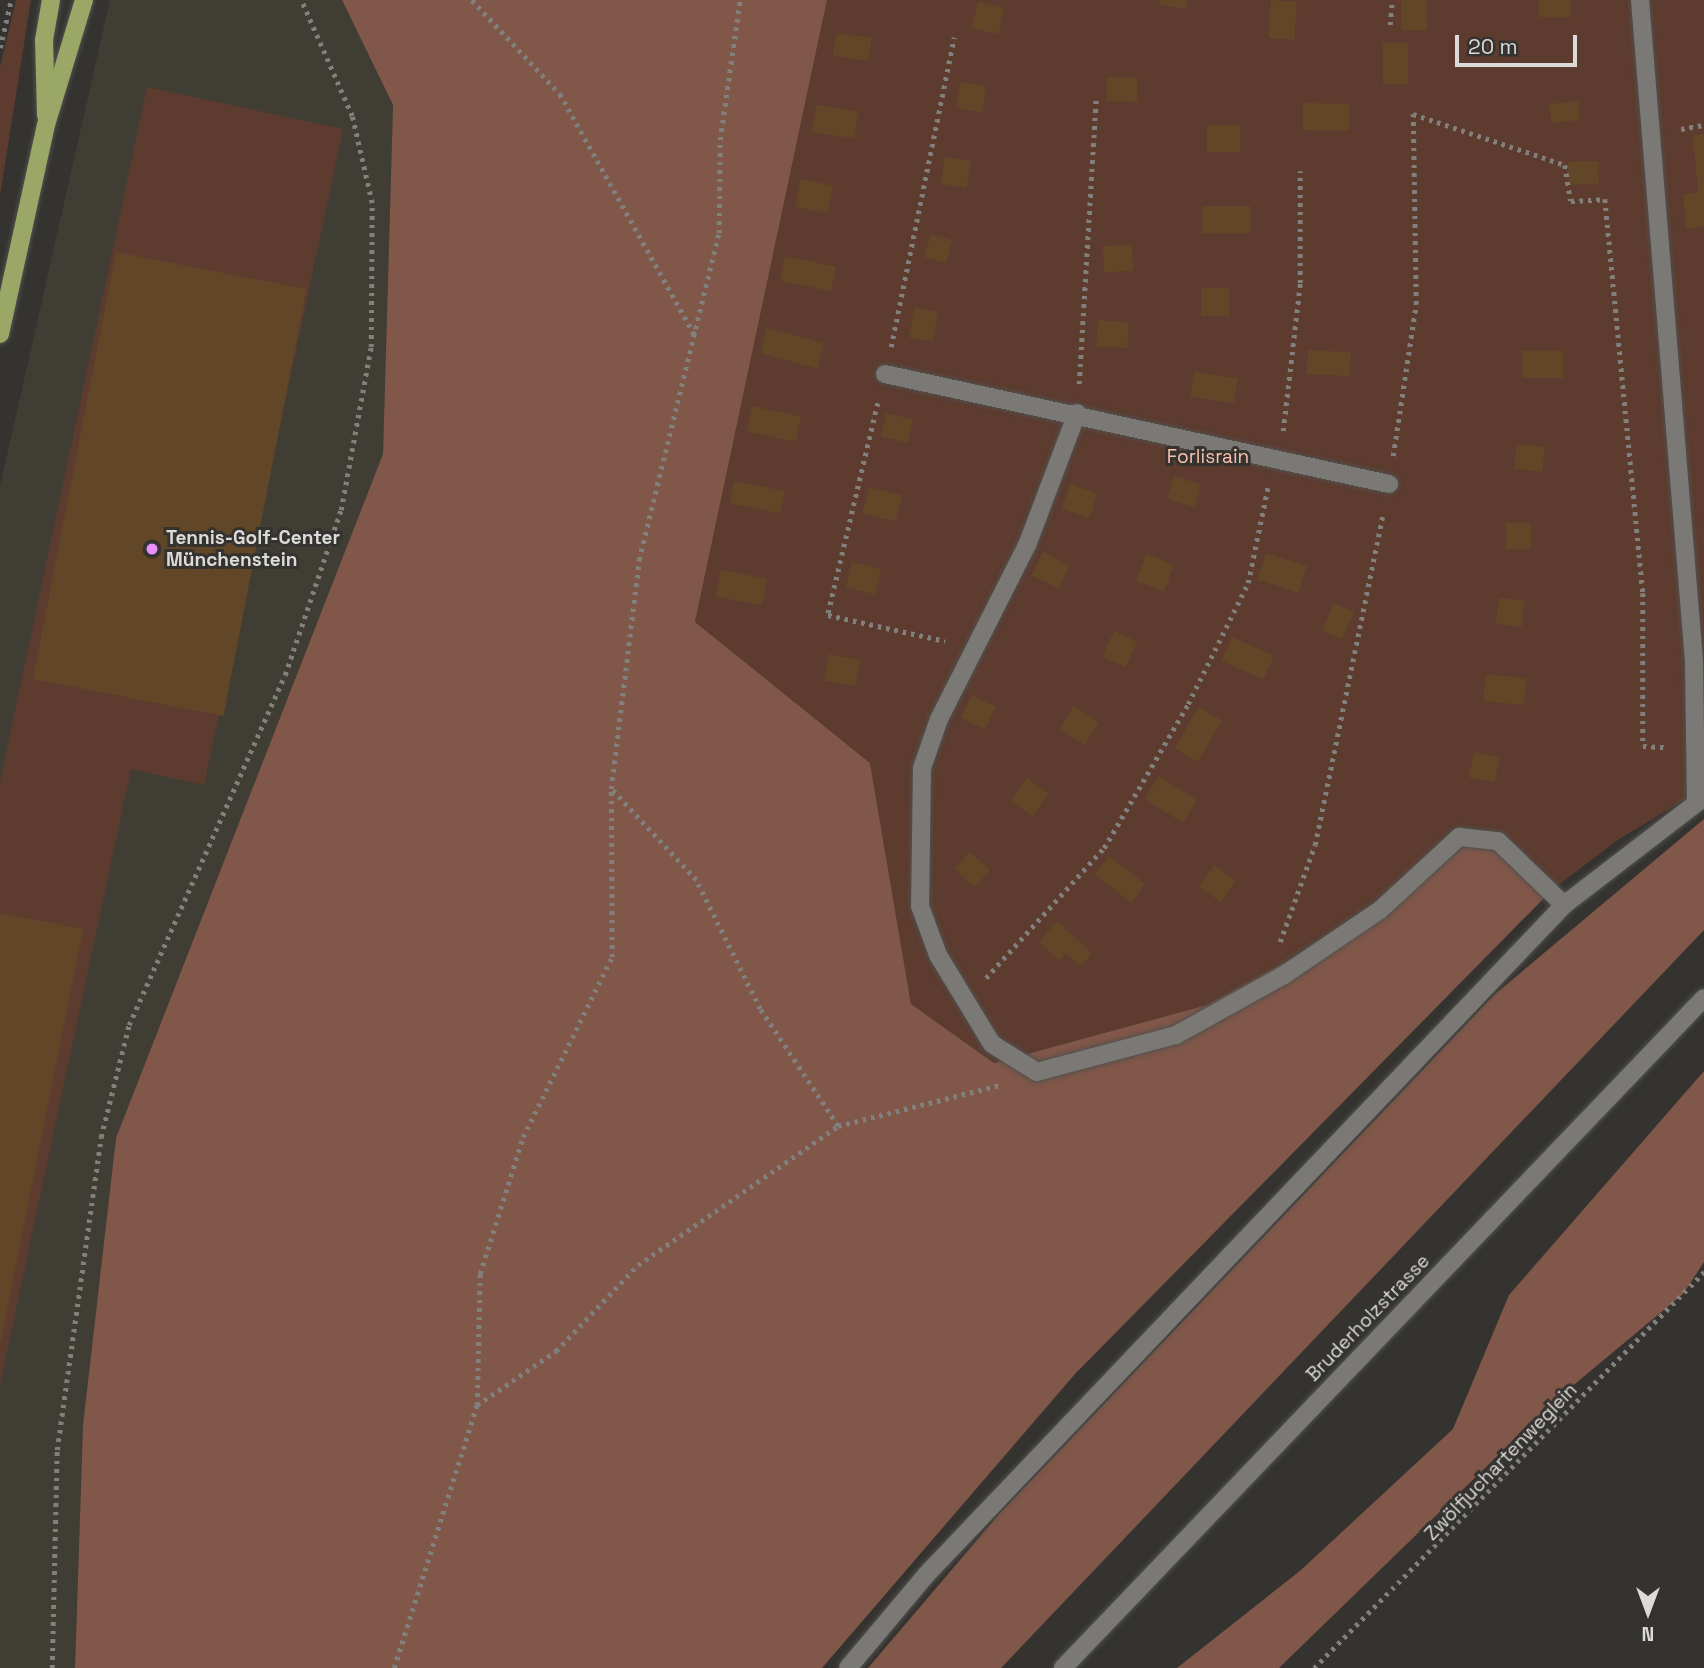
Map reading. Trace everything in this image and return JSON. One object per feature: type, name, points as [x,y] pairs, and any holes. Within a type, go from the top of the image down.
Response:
[{"type":"main road","points":[[46,125],[44,40],[51,0]]},
{"type":"main road","points":[[0,334],[46,125],[84,0]]},
{"type":"street","points":[[848,1668],[926,1575],[1564,905],[1700,799],[1694,746],[1694,661],[1640,0]]},
{"type":"street","points":[[885,374],[1077,413],[1273,460],[1389,484]]},
{"type":"street","points":[[1077,413],[1027,545],[939,719],[922,768],[919,906],[964,1002],[992,1044],[1037,1072],[1176,1035],[1284,975],[1380,910],[1459,837],[1499,841],[1564,905]]},
{"type":"street","name":"Bruderholzstrasse","points":[[1063,1668],[1704,998]]},
{"type":"path","points":[[0,48],[11,0]]},
{"type":"path","points":[[52,1668],[57,1450],[101,1137],[129,1025],[290,663],[341,510],[371,347],[372,203],[352,116],[301,0]]},
{"type":"path","points":[[472,0],[560,94],[696,337]]},
{"type":"path","points":[[394,1668],[477,1405],[480,1273],[523,1138],[612,957],[611,789],[639,560],[696,337],[719,233],[720,141],[740,0]]},
{"type":"path","points":[[1390,25],[1392,0]]},
{"type":"path","points":[[1077,413],[1096,95]]},
{"type":"path","points":[[1286,920],[1315,845],[1389,484],[1416,304],[1413,114],[1565,165],[1571,201],[1605,199],[1643,593],[1643,746],[1694,746]]},
{"type":"path","points":[[1697,127],[1704,125]]},
{"type":"path","points":[[964,1002],[1104,848],[1188,704],[1248,583],[1273,460],[1283,435],[1300,283],[1300,171]]},
{"type":"path","points":[[611,789],[696,880],[760,1009],[838,1126]]},
{"type":"path","points":[[477,1405],[556,1351],[638,1265],[838,1126],[1037,1072]]},
{"type":"path","name":"Zwölfjuchartenweglein","points":[[1314,1668],[1704,1272]]},
{"type":"shaded area","points":[[110,0],[342,0],[393,105],[383,454],[116,1138],[83,1425],[75,1668],[0,1668],[0,486]]},
{"type":"shaded area","points":[[342,0],[827,0],[695,622],[870,763],[911,1004],[994,1063],[1207,1005],[1380,910],[1459,837],[1498,841],[1551,891],[1075,1374],[822,1668],[75,1668],[83,1425],[116,1138],[383,454],[393,105]]},
{"type":"shaded area","points":[[1704,819],[1704,930],[1001,1668],[868,1668],[1000,1513],[1494,995]]},
{"type":"shaded area","points":[[1704,1071],[1704,1262],[1683,1294],[1552,1403],[1279,1668],[1177,1668],[1301,1570],[1453,1429],[1509,1295]]},
{"type":"green space","points":[[16,0],[31,0],[0,196],[0,67]]},
{"type":"green space","name":"Forlisrain","points":[[827,0],[1704,0],[1704,788],[1616,841],[1551,891],[1380,910],[1207,1005],[994,1063],[911,1004],[870,763],[695,622]]},
{"type":"green space","name":"Tennis-Golf-Center Münchenstein","points":[[147,87],[343,129],[204,785],[131,769],[0,1384],[0,782]]},
{"type":"building","points":[[1160,0],[1187,0],[1186,9],[1159,4]]},
{"type":"building","points":[[1271,0],[1297,2],[1294,40],[1268,38]]},
{"type":"building","points":[[1401,0],[1427,0],[1427,30],[1401,30]]},
{"type":"building","points":[[1539,0],[1571,0],[1571,17],[1539,17]]},
{"type":"building","points":[[978,2],[1004,8],[998,34],[972,28]]},
{"type":"building","points":[[836,33],[872,38],[868,61],[833,56]]},
{"type":"building","points":[[1383,43],[1408,43],[1408,84],[1383,84]]},
{"type":"building","points":[[1107,77],[1138,78],[1137,102],[1106,101]]},
{"type":"building","points":[[961,82],[987,87],[982,112],[956,108]]},
{"type":"building","points":[[1578,101],[1580,120],[1551,123],[1549,104]]},
{"type":"building","points":[[1303,103],[1349,104],[1349,131],[1303,130]]},
{"type":"building","points":[[816,105],[858,112],[854,138],[812,132]]},
{"type":"building","points":[[1207,125],[1240,125],[1240,152],[1207,152]]},
{"type":"building","points":[[1704,134],[1704,226],[1686,229],[1683,194],[1698,193],[1693,135]]},
{"type":"building","points":[[945,157],[971,161],[966,188],[941,184]]},
{"type":"building","points":[[1598,161],[1599,184],[1569,185],[1568,162]]},
{"type":"building","points":[[801,179],[833,186],[827,213],[795,206]]},
{"type":"building","points":[[1202,206],[1250,206],[1250,233],[1202,233]]},
{"type":"building","points":[[931,234],[952,240],[946,263],[924,257]]},
{"type":"building","points":[[1132,245],[1133,271],[1104,272],[1103,246]]},
{"type":"building","points":[[116,252],[306,289],[223,716],[33,679]]},
{"type":"building","points":[[785,256],[836,267],[831,291],[780,280]]},
{"type":"building","points":[[1201,288],[1229,288],[1229,316],[1201,316]]},
{"type":"building","points":[[914,308],[938,312],[933,341],[909,338]]},
{"type":"building","points":[[1098,320],[1129,322],[1127,348],[1096,346]]},
{"type":"building","points":[[767,328],[824,343],[817,368],[760,353]]},
{"type":"building","points":[[1308,350],[1351,352],[1350,376],[1307,374]]},
{"type":"building","points":[[1522,351],[1563,351],[1563,378],[1522,378]]},
{"type":"building","points":[[1194,372],[1238,378],[1234,403],[1191,397]]},
{"type":"building","points":[[752,406],[801,416],[796,442],[747,431]]},
{"type":"building","points":[[886,413],[913,419],[908,443],[881,436]]},
{"type":"building","points":[[1517,444],[1545,447],[1542,472],[1514,469]]},
{"type":"building","points":[[1174,476],[1201,484],[1194,507],[1167,499]]},
{"type":"building","points":[[734,481],[785,491],[781,513],[730,504]]},
{"type":"building","points":[[1070,484],[1098,493],[1090,518],[1062,509]]},
{"type":"building","points":[[869,487],[902,495],[895,521],[862,513]]},
{"type":"building","points":[[1506,523],[1531,523],[1531,549],[1506,549]]},
{"type":"building","points":[[1043,552],[1070,565],[1059,589],[1032,575]]},
{"type":"building","points":[[1266,553],[1307,566],[1298,593],[1257,580]]},
{"type":"building","points":[[1146,554],[1174,564],[1164,592],[1136,581]]},
{"type":"building","points":[[852,562],[881,569],[875,594],[846,587]]},
{"type":"building","points":[[721,570],[767,579],[762,605],[716,597]]},
{"type":"building","points":[[1499,598],[1525,601],[1522,627],[1496,624]]},
{"type":"building","points":[[1334,603],[1354,612],[1342,639],[1322,630]]},
{"type":"building","points":[[1114,631],[1138,642],[1126,667],[1102,656]]},
{"type":"building","points":[[1232,637],[1274,656],[1263,679],[1221,661]]},
{"type":"building","points":[[829,654],[860,660],[855,687],[824,681]]},
{"type":"building","points":[[1486,674],[1527,678],[1524,705],[1483,701]]},
{"type":"building","points":[[972,695],[996,707],[985,730],[961,717]]},
{"type":"building","points":[[1074,706],[1099,722],[1084,745],[1059,729]]},
{"type":"building","points":[[1199,707],[1222,721],[1197,762],[1174,748]]},
{"type":"building","points":[[1474,752],[1500,757],[1495,782],[1469,778]]},
{"type":"building","points":[[1159,776],[1197,800],[1183,823],[1145,799]]},
{"type":"building","points":[[1027,778],[1049,794],[1032,817],[1011,801]]},
{"type":"building","points":[[970,852],[990,870],[975,887],[955,869]]},
{"type":"building","points":[[1109,856],[1145,884],[1131,902],[1095,874]]},
{"type":"building","points":[[1214,865],[1236,881],[1221,902],[1199,886]]},
{"type":"building","points":[[0,913],[83,929],[1,1340],[0,1340]]},
{"type":"building","points":[[1057,921],[1092,953],[1081,966],[1066,953],[1059,960],[1039,942]]},
{"type":"place","name":"Tennis-Golf-Center Münchenstein","points":[[152,549]]}]
